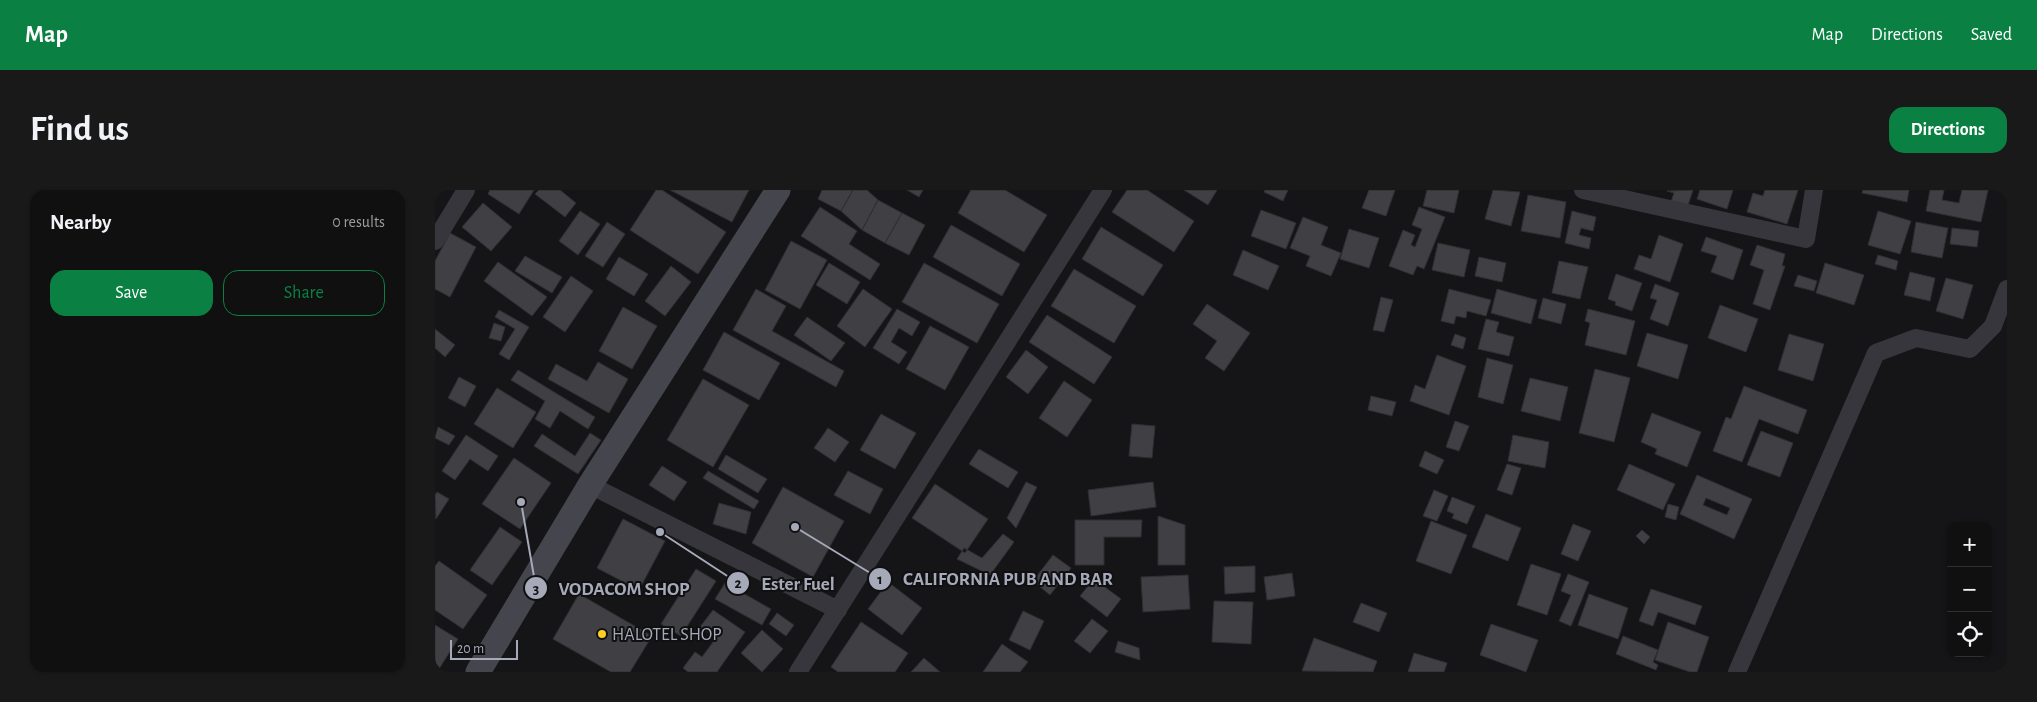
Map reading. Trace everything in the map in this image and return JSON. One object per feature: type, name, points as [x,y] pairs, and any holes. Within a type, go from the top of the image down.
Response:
[{"type":"main road","points":[[478,672],[590,485],[778,190]]},
{"type":"street","points":[[435,241],[466,190]]},
{"type":"street","points":[[798,672],[1103,190]]},
{"type":"street","points":[[1583,190],[1806,239],[1814,190]]},
{"type":"street","points":[[1737,672],[1876,353],[1916,338],[1970,349],[1993,326],[2007,289]]},
{"type":"street","points":[[590,485],[838,610]]},
{"type":"building","points":[[490,190],[534,190],[519,214],[488,194]]},
{"type":"building","points":[[539,190],[560,190],[576,203],[565,217],[535,194]]},
{"type":"building","points":[[656,190],[662,190],[726,232],[698,274],[630,230]]},
{"type":"building","points":[[670,190],[749,190],[732,222]]},
{"type":"building","points":[[822,190],[853,190],[841,211],[818,199]]},
{"type":"building","points":[[853,190],[867,190],[878,200],[862,230],[841,211]]},
{"type":"building","points":[[907,190],[923,190],[919,197]]},
{"type":"building","points":[[971,190],[1005,190],[1047,215],[1024,252],[958,213]]},
{"type":"building","points":[[1127,190],[1147,190],[1194,221],[1174,252],[1112,212]]},
{"type":"building","points":[[1184,190],[1217,190],[1208,205]]},
{"type":"building","points":[[1265,190],[1288,190],[1283,201],[1264,192]]},
{"type":"building","points":[[1369,190],[1395,190],[1386,216],[1362,208]]},
{"type":"building","points":[[1427,190],[1459,190],[1454,213],[1423,206]]},
{"type":"building","points":[[1493,190],[1520,192],[1511,226],[1485,219]]},
{"type":"building","points":[[1693,190],[1687,208],[1671,202],[1674,193],[1667,191]]},
{"type":"building","points":[[1700,190],[1733,190],[1727,209],[1697,199]]},
{"type":"building","points":[[1765,190],[1798,190],[1787,224],[1747,212],[1753,193],[1763,196]]},
{"type":"building","points":[[1863,190],[1909,190],[1907,202],[1862,193]]},
{"type":"building","points":[[1930,190],[1944,190],[1942,200],[1959,203],[1962,190],[1988,190],[1981,222],[1926,211]]},
{"type":"building","points":[[1528,195],[1566,202],[1560,238],[1521,231]]},
{"type":"building","points":[[878,200],[902,213],[885,243],[862,230]]},
{"type":"building","points":[[483,203],[512,227],[491,251],[462,227]]},
{"type":"building","points":[[820,207],[857,231],[849,244],[880,264],[870,280],[801,236]]},
{"type":"building","points":[[1419,207],[1445,217],[1424,269],[1417,266],[1413,275],[1389,266],[1403,230],[1415,235],[1411,245],[1415,247],[1422,229],[1412,225]]},
{"type":"building","points":[[1261,210],[1296,223],[1286,249],[1251,236]]},
{"type":"building","points":[[580,211],[600,224],[578,255],[559,241]]},
{"type":"building","points":[[1572,211],[1596,217],[1593,231],[1581,228],[1579,235],[1591,238],[1589,249],[1565,243]]},
{"type":"building","points":[[1878,211],[1911,221],[1900,254],[1868,245]]},
{"type":"building","points":[[902,213],[925,225],[909,255],[885,243]]},
{"type":"building","points":[[1303,217],[1328,227],[1321,245],[1341,253],[1331,276],[1306,266],[1310,256],[1290,248]]},
{"type":"building","points":[[607,222],[625,234],[603,267],[585,256]]},
{"type":"building","points":[[1916,222],[1948,228],[1942,258],[1911,252]]},
{"type":"building","points":[[951,225],[1020,264],[1002,296],[933,257]]},
{"type":"building","points":[[1101,227],[1163,265],[1143,296],[1082,259]]},
{"type":"building","points":[[1952,228],[1979,231],[1977,247],[1950,244]]},
{"type":"building","points":[[1349,229],[1379,238],[1369,268],[1340,259]]},
{"type":"building","points":[[450,233],[476,247],[450,297],[435,289],[435,261]]},
{"type":"building","points":[[1659,235],[1683,244],[1670,282],[1634,269],[1639,255],[1651,259]]},
{"type":"building","points":[[1706,237],[1743,250],[1733,280],[1711,272],[1717,256],[1701,251]]},
{"type":"building","points":[[791,241],[827,260],[800,309],[765,290]]},
{"type":"building","points":[[1438,243],[1470,250],[1464,277],[1432,270]]},
{"type":"building","points":[[1757,245],[1785,254],[1782,266],[1785,266],[1770,310],[1753,304],[1764,270],[1750,265]]},
{"type":"building","points":[[1243,250],[1279,266],[1268,290],[1233,275]]},
{"type":"building","points":[[1878,255],[1898,261],[1896,270],[1875,264]]},
{"type":"building","points":[[525,256],[562,277],[552,293],[515,271]]},
{"type":"building","points":[[619,257],[648,274],[634,296],[606,279]]},
{"type":"building","points":[[1479,257],[1506,263],[1502,282],[1475,276]]},
{"type":"building","points":[[1559,261],[1588,267],[1580,299],[1552,293]]},
{"type":"building","points":[[498,262],[547,297],[532,316],[484,281]]},
{"type":"building","points":[[829,263],[860,282],[847,304],[816,285]]},
{"type":"building","points":[[924,263],[999,304],[977,343],[902,302]]},
{"type":"building","points":[[1825,263],[1864,275],[1854,305],[1816,293]]},
{"type":"building","points":[[671,266],[691,282],[665,316],[645,301]]},
{"type":"building","points":[[1074,269],[1136,306],[1114,343],[1051,306]]},
{"type":"building","points":[[1910,272],[1935,278],[1930,301],[1904,295]]},
{"type":"building","points":[[1616,274],[1642,283],[1632,311],[1615,305],[1616,302],[1608,299]]},
{"type":"building","points":[[1798,275],[1817,281],[1814,291],[1794,286]]},
{"type":"building","points":[[571,276],[593,291],[565,332],[543,317]]},
{"type":"building","points":[[1946,278],[1973,285],[1963,319],[1936,311]]},
{"type":"building","points":[[1655,284],[1679,293],[1668,326],[1650,319],[1657,300],[1650,298]]},
{"type":"building","points":[[756,289],[786,306],[772,331],[844,371],[836,387],[733,330]]},
{"type":"building","points":[[863,289],[892,309],[865,347],[837,326]]},
{"type":"building","points":[[1449,289],[1491,300],[1486,316],[1467,311],[1466,318],[1456,316],[1454,324],[1441,321]]},
{"type":"building","points":[[1497,289],[1537,300],[1531,324],[1491,313]]},
{"type":"building","points":[[1381,297],[1393,300],[1384,332],[1373,330]]},
{"type":"building","points":[[1543,298],[1566,304],[1561,324],[1538,318]]},
{"type":"building","points":[[1207,304],[1250,333],[1224,371],[1205,358],[1217,341],[1193,324]]},
{"type":"building","points":[[1720,305],[1758,319],[1746,352],[1708,338]]},
{"type":"building","points":[[623,307],[657,326],[632,369],[599,351]]},
{"type":"building","points":[[897,309],[920,322],[912,336],[899,328],[891,342],[907,352],[899,364],[873,348]]},
{"type":"building","points":[[1588,309],[1635,321],[1626,355],[1585,345],[1590,323],[1585,321]]},
{"type":"building","points":[[499,310],[529,327],[509,360],[499,354],[515,329],[495,317]]},
{"type":"building","points":[[1047,315],[1112,357],[1094,384],[1029,342]]},
{"type":"building","points":[[807,317],[845,343],[831,361],[794,335]]},
{"type":"building","points":[[1486,319],[1499,322],[1496,332],[1514,337],[1509,356],[1478,349]]},
{"type":"building","points":[[494,323],[505,327],[501,341],[489,338]]},
{"type":"building","points":[[930,326],[969,347],[945,390],[906,369]]},
{"type":"building","points":[[435,329],[455,345],[445,357],[435,348]]},
{"type":"building","points":[[724,332],[780,363],[759,400],[703,370]]},
{"type":"building","points":[[1647,333],[1688,345],[1678,379],[1637,366]]},
{"type":"building","points":[[1455,334],[1466,338],[1463,349],[1451,345]]},
{"type":"building","points":[[1789,334],[1824,344],[1813,381],[1778,370]]},
{"type":"building","points":[[1026,350],[1048,367],[1028,394],[1006,377]]},
{"type":"building","points":[[1437,355],[1466,366],[1449,415],[1410,401],[1415,385],[1425,389]]},
{"type":"building","points":[[1487,358],[1513,365],[1503,404],[1478,397]]},
{"type":"building","points":[[598,362],[628,379],[609,413],[548,379],[556,364],[587,381]]},
{"type":"building","points":[[1595,369],[1630,378],[1614,442],[1579,433]]},
{"type":"building","points":[[518,370],[595,417],[588,429],[560,411],[550,428],[535,419],[545,401],[511,380]]},
{"type":"building","points":[[459,377],[476,386],[465,407],[448,398]]},
{"type":"building","points":[[1530,378],[1568,387],[1560,421],[1521,411]]},
{"type":"building","points":[[703,379],[749,405],[713,467],[667,440]]},
{"type":"building","points":[[1064,381],[1092,400],[1067,437],[1039,418]]},
{"type":"building","points":[[1744,386],[1807,410],[1798,434],[1759,419],[1742,462],[1713,451],[1726,417],[1731,419]]},
{"type":"building","points":[[497,388],[536,412],[513,448],[474,424]]},
{"type":"building","points":[[1371,396],[1396,402],[1392,416],[1368,410]]},
{"type":"building","points":[[1652,413],[1701,432],[1687,467],[1655,454],[1657,449],[1641,442]]},
{"type":"building","points":[[881,414],[916,433],[895,469],[860,450]]},
{"type":"building","points":[[1455,421],[1469,426],[1459,451],[1446,447]]},
{"type":"building","points":[[1132,424],[1155,426],[1152,458],[1129,456]]},
{"type":"building","points":[[438,427],[455,436],[449,445],[435,438]]},
{"type":"building","points":[[828,428],[849,442],[835,462],[814,448]]},
{"type":"building","points":[[1761,431],[1793,443],[1780,477],[1747,465]]},
{"type":"building","points":[[590,433],[601,440],[578,474],[534,446],[542,434],[575,456]]},
{"type":"building","points":[[466,435],[498,456],[488,471],[470,459],[455,480],[442,471]]},
{"type":"building","points":[[1513,435],[1549,442],[1545,468],[1508,461]]},
{"type":"building","points":[[979,449],[1018,472],[1008,488],[969,464]]},
{"type":"building","points":[[1425,451],[1444,460],[1437,474],[1419,466]]},
{"type":"building","points":[[726,455],[767,479],[758,493],[718,469]]},
{"type":"building","points":[[514,458],[551,483],[520,529],[482,504]]},
{"type":"building","points":[[1507,464],[1521,468],[1512,495],[1497,490]]},
{"type":"building","points":[[1629,464],[1675,484],[1663,510],[1617,490]]},
{"type":"building","points":[[662,466],[687,482],[674,501],[649,485]]},
{"type":"building","points":[[708,471],[759,501],[754,509],[703,478]]},
{"type":"building","points":[[848,471],[883,489],[870,514],[834,495]]},
{"type":"building","points":[[1697,475],[1752,499],[1734,539],[1680,514]],"holes":[[[1706,498],[1730,508],[1727,515],[1703,505]]]},
{"type":"building","points":[[1026,482],[1037,487],[1016,528],[1007,518]]},
{"type":"building","points":[[1153,482],[1156,507],[1091,516],[1088,490]]},
{"type":"building","points":[[935,484],[988,519],[965,553],[912,518]]},
{"type":"building","points":[[783,487],[844,521],[813,577],[752,543]]},
{"type":"building","points":[[1434,490],[1448,496],[1437,521],[1423,516]]},
{"type":"building","points":[[437,492],[449,499],[436,519],[435,495]]},
{"type":"building","points":[[1452,497],[1475,506],[1467,524],[1452,518],[1454,514],[1447,511]]},
{"type":"building","points":[[719,503],[751,512],[746,534],[713,524]]},
{"type":"building","points":[[1668,504],[1679,507],[1676,520],[1665,517]]},
{"type":"building","points":[[1486,514],[1521,528],[1508,561],[1472,547]]},
{"type":"building","points":[[1158,516],[1185,525],[1185,565],[1158,565]]},
{"type":"building","points":[[623,519],[665,541],[639,590],[597,568]]},
{"type":"building","points":[[1075,520],[1142,520],[1141,537],[1104,537],[1104,565],[1075,565]]},
{"type":"building","points":[[1431,521],[1467,535],[1451,574],[1416,561]]},
{"type":"building","points":[[1573,524],[1591,531],[1578,561],[1561,554]]},
{"type":"building","points":[[500,527],[522,542],[492,585],[470,570]]},
{"type":"building","points":[[1642,530],[1650,537],[1644,544],[1636,536]]},
{"type":"building","points":[[1003,534],[1014,542],[990,575],[957,559],[964,548],[982,558]]},
{"type":"building","points":[[1053,555],[1071,568],[1050,595],[1033,581]]},
{"type":"building","points":[[439,561],[487,595],[463,629],[435,610],[435,566]]},
{"type":"building","points":[[1531,564],[1561,574],[1547,615],[1517,605]]},
{"type":"building","points":[[1255,566],[1255,592],[1225,594],[1224,567]]},
{"type":"building","points":[[696,569],[716,581],[681,636],[661,624]]},
{"type":"building","points":[[1292,573],[1295,596],[1267,600],[1264,577]]},
{"type":"building","points":[[1568,574],[1589,582],[1571,626],[1559,621],[1571,595],[1561,591]]},
{"type":"building","points":[[1188,575],[1190,609],[1143,612],[1141,577]]},
{"type":"building","points":[[1094,579],[1121,599],[1107,617],[1080,596]]},
{"type":"building","points":[[888,582],[922,608],[902,635],[868,609]]},
{"type":"building","points":[[725,583],[771,609],[762,625],[715,599]]},
{"type":"building","points":[[1651,589],[1702,606],[1695,625],[1658,612],[1653,626],[1639,621]]},
{"type":"building","points":[[579,594],[652,636],[630,672],[611,672],[553,639]]},
{"type":"building","points":[[1589,594],[1628,608],[1618,639],[1578,625]]},
{"type":"building","points":[[1214,601],[1253,602],[1251,644],[1212,642]]},
{"type":"building","points":[[1361,603],[1387,613],[1379,632],[1353,622]]},
{"type":"building","points":[[713,610],[745,632],[717,672],[688,672],[683,668],[695,652],[702,657],[716,638],[700,627]]},
{"type":"building","points":[[1023,611],[1044,621],[1030,650],[1009,640]]},
{"type":"building","points":[[777,613],[794,625],[786,636],[769,624]]},
{"type":"building","points":[[1092,619],[1108,631],[1090,653],[1074,641]]},
{"type":"building","points":[[861,622],[908,653],[895,672],[838,672],[831,667]]},
{"type":"building","points":[[1668,622],[1709,637],[1697,672],[1690,672],[1655,660]]},
{"type":"building","points":[[1491,624],[1538,640],[1526,672],[1480,655]]},
{"type":"building","points":[[435,625],[458,639],[437,672],[435,672]]},
{"type":"building","points":[[762,630],[783,649],[762,672],[741,653]]},
{"type":"building","points":[[1623,636],[1658,650],[1653,662],[1658,665],[1656,670],[1616,654]]},
{"type":"building","points":[[1314,638],[1377,661],[1373,672],[1302,671]]},
{"type":"building","points":[[1118,641],[1139,648],[1140,660],[1115,652]]},
{"type":"building","points":[[1002,644],[1028,662],[1020,672],[983,672]]},
{"type":"building","points":[[1414,653],[1447,663],[1444,672],[1408,672]]},
{"type":"building","points":[[924,658],[940,672],[911,672]]},
{"type":"place","name":"VODACOM SHOP","points":[[521,502]]},
{"type":"place","name":"CALIFORNIA PUB AND BAR","points":[[795,527]]},
{"type":"place","name":"Ester Fuel","points":[[660,532]]},
{"type":"place","name":"HALOTEL SHOP","points":[[602,634]]}]
